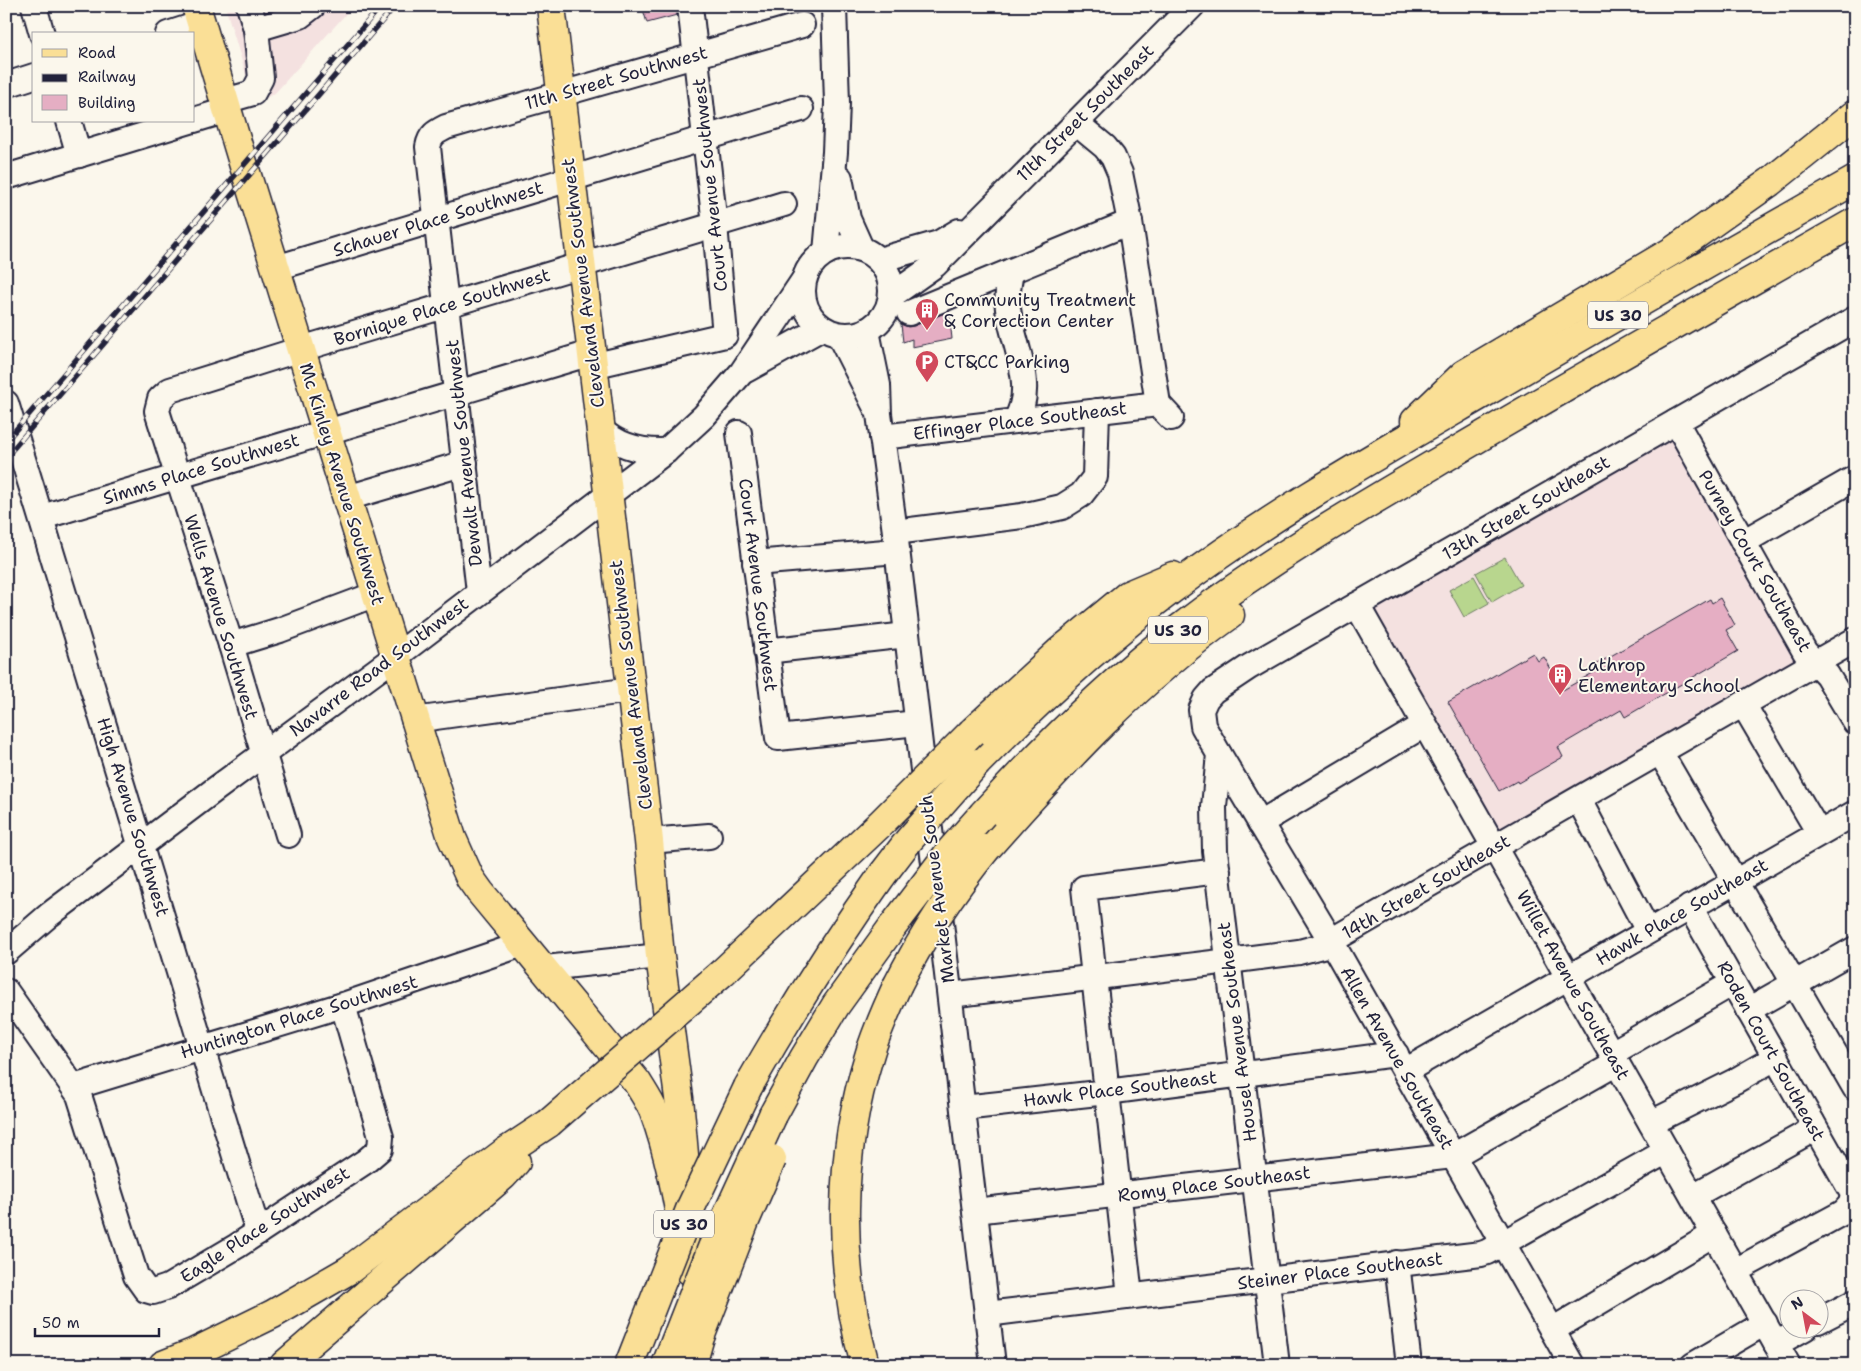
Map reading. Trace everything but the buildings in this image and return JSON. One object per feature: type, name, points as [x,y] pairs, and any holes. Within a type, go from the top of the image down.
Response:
[{"type":"main road","name":"Cleveland Avenue Southwest","points":[[553,7],[591,360],[649,841],[660,956],[678,1089],[684,1147],[690,1271],[702,1365]]},
{"type":"main road","name":"Mc Kinley Avenue Southwest","points":[[199,15],[414,720],[460,859],[480,892],[545,968],[637,1082],[653,1111],[665,1146],[690,1271]]},
{"type":"main road","points":[[1382,452],[1464,374],[1674,250],[1770,182],[1855,114]]},
{"type":"main road","name":"US 30","points":[[629,1365],[691,1207],[748,1087],[801,996],[831,949],[909,840],[977,763],[1052,688],[1090,654],[1171,589],[1285,512],[1382,452],[1855,180]]},
{"type":"main road","name":"US 30","points":[[666,1365],[712,1248],[779,1122],[816,1066],[848,1010],[870,958],[892,926],[951,850],[1033,759],[1066,727],[1142,658],[1181,627],[1270,565],[1402,483],[1855,222]]},
{"type":"main road","points":[[862,1354],[848,1281],[845,1244],[846,1168],[852,1127],[870,1052],[896,986],[914,951],[964,876],[987,848],[1076,749],[1124,701],[1170,661],[1221,621],[1316,556],[1402,483]]},
{"type":"main road","points":[[163,1365],[193,1353],[273,1314],[349,1270],[505,1152],[549,1123],[723,972],[879,824],[972,732],[1060,651],[1128,595],[1216,558]]},
{"type":"main road","points":[[692,1365],[699,1340],[745,1222],[779,1122]]},
{"type":"main road","points":[[284,1365],[503,1176],[549,1123]]},
{"type":"street","points":[[34,6],[41,32]]},
{"type":"street","points":[[195,120],[253,93],[261,78],[256,29],[250,6]]},
{"type":"street","points":[[256,29],[300,16],[313,6]]},
{"type":"street","name":"Court Avenue Southwest","points":[[690,6],[715,225],[725,335]]},
{"type":"street","points":[[826,252],[835,152],[837,103],[834,6]]},
{"type":"street","name":"11th Street Southeast","points":[[891,296],[935,265],[1192,6]]},
{"type":"street","points":[[171,32],[199,15]]},
{"type":"street","name":"11th Street Southwest","points":[[432,136],[446,127],[802,25]]},
{"type":"street","points":[[6,85],[32,77]]},
{"type":"street","name":"Schauer Place Southwest","points":[[276,268],[802,109]]},
{"type":"street","points":[[69,122],[79,155]]},
{"type":"street","points":[[6,177],[187,122]]},
{"type":"street","points":[[909,313],[1130,222],[1121,177],[1115,160],[1102,144],[1076,123]]},
{"type":"street","name":"Dewalt Avenue Southwest","points":[[432,136],[428,147],[438,220],[479,592]]},
{"type":"street","points":[[835,152],[848,219],[870,255],[884,267],[890,280],[891,296],[887,310],[879,322],[867,330],[853,335],[831,331],[814,321],[806,309],[802,295],[803,281],[809,267],[819,256],[832,248],[846,246],[870,255]]},
{"type":"street","name":"Bornique Place Southwest","points":[[160,399],[170,390],[301,349],[784,204]]},
{"type":"street","name":"11th Street Southeast","points":[[870,255],[939,243],[978,220]]},
{"type":"street","name":"Effinger Place Southeast","points":[[882,437],[1097,411],[1165,411],[1130,222]]},
{"type":"street","points":[[1011,271],[1007,306],[1020,361],[1024,389],[1023,406],[1015,421]]},
{"type":"street","name":"Navarre Road Southwest","points":[[6,952],[49,915],[395,657],[666,451],[704,416],[742,372],[803,281]]},
{"type":"street","name":"13th Street Southeast","points":[[1219,754],[1202,723],[1201,712],[1203,704],[1213,691],[1230,678],[1855,320]]},
{"type":"street","name":"Market Avenue South","points":[[867,330],[878,385],[879,414],[918,723],[993,1365]]},
{"type":"street","name":"Navarre Road Southwest","points":[[742,372],[831,331]]},
{"type":"street","name":"Market Avenue South","points":[[831,331],[879,414]]},
{"type":"street","name":"Simms Place Southwest","points":[[42,518],[457,392],[591,360],[725,335]]},
{"type":"street","name":"Wells Avenue Southwest","points":[[160,399],[157,411],[179,476],[288,836]]},
{"type":"street","name":"High Avenue Southwest","points":[[6,403],[258,1232]]},
{"type":"street","points":[[755,563],[896,541],[1062,507],[1081,495],[1095,477],[1097,411]]},
{"type":"street","name":"Purney Court Southeast","points":[[1676,422],[1805,652],[1827,675],[1855,722]]},
{"type":"street","points":[[600,429],[613,440],[628,447],[646,451],[666,451]]},
{"type":"street","name":"Court Avenue Southwest","points":[[739,433],[778,738],[918,723]]},
{"type":"street","points":[[347,498],[465,462]]},
{"type":"street","points":[[1743,542],[1855,478]]},
{"type":"street","points":[[231,645],[280,630],[376,594]]},
{"type":"street","name":"Willet Avenue Southeast","points":[[1357,605],[1788,1365]]},
{"type":"street","points":[[766,651],[907,636]]},
{"type":"street","name":"14th Street Southeast","points":[[950,995],[1229,962],[1317,948],[1331,942],[1855,640]]},
{"type":"street","points":[[414,720],[631,690]]},
{"type":"street","points":[[1744,704],[1819,833]]},
{"type":"street","points":[[1260,822],[1424,725]]},
{"type":"street","points":[[1660,752],[1855,1088]]},
{"type":"street","name":"Allen Avenue Southeast","points":[[1219,754],[1331,942],[1572,1365]]},
{"type":"street","name":"Housel Avenue Southeast","points":[[1219,754],[1215,779],[1214,813],[1218,870],[1277,1365]]},
{"type":"street","points":[[1579,800],[1648,931]]},
{"type":"street","name":"Hawk Place Southeast","points":[[963,1108],[1107,1092],[1242,1074],[1400,1062],[1568,977],[1855,813]]},
{"type":"street","points":[[649,841],[709,836]]},
{"type":"street","points":[[1130,1296],[1084,888],[1218,870]]},
{"type":"street","name":"Roden Court Southeast","points":[[1690,907],[1853,1194],[1851,1204],[1844,1212],[1735,1270]]},
{"type":"street","name":"Huntington Place Southwest","points":[[74,1087],[343,1005],[523,944]]},
{"type":"street","points":[[1748,1010],[1855,948]]},
{"type":"street","points":[[545,968],[660,956]]},
{"type":"street","points":[[1453,1156],[1733,983]]},
{"type":"street","points":[[6,991],[74,1087]]},
{"type":"street","name":"Eagle Place Southwest","points":[[74,1087],[90,1129],[136,1276],[146,1290],[153,1292],[168,1287],[237,1246],[380,1149],[382,1137],[343,1005]]},
{"type":"street","points":[[1651,1123],[1735,1081],[1775,1058]]},
{"type":"street","points":[[1693,1196],[1805,1134],[1810,1129],[1812,1122]]},
{"type":"street","name":"Steiner Place Southeast","points":[[987,1314],[1481,1254],[1667,1151]]},
{"type":"street","name":"Romy Place Southeast","points":[[975,1212],[1453,1156]]},
{"type":"street","points":[[1552,1330],[1714,1234]]},
{"type":"street","points":[[1397,1264],[1409,1365]]},
{"type":"street","points":[[1828,1316],[1855,1302]]},
{"type":"street","points":[[1693,1365],[1765,1323]]},
{"type":"street","points":[[1776,1344],[1787,1338]]},
{"type":"shaded area","points":[[225,6],[353,6],[275,93],[255,104]]},
{"type":"shaded area","points":[[1676,422],[1815,663],[1495,848],[1357,605]]},
{"type":"green space","points":[[1505,557],[1521,585],[1492,602],[1476,573]]},
{"type":"green space","points":[[1474,576],[1489,603],[1464,617],[1449,590]]},
{"type":"railway","points":[[6,441],[381,6]]},
{"type":"railway","points":[[6,457],[395,6]]},
{"type":"place","name":"Community Treatment & Correction Center","points":[[927,331]]},
{"type":"place","name":"CT&CC Parking","points":[[927,383]]},
{"type":"place","name":"Lathrop Elementary School","points":[[1560,696]]}]
